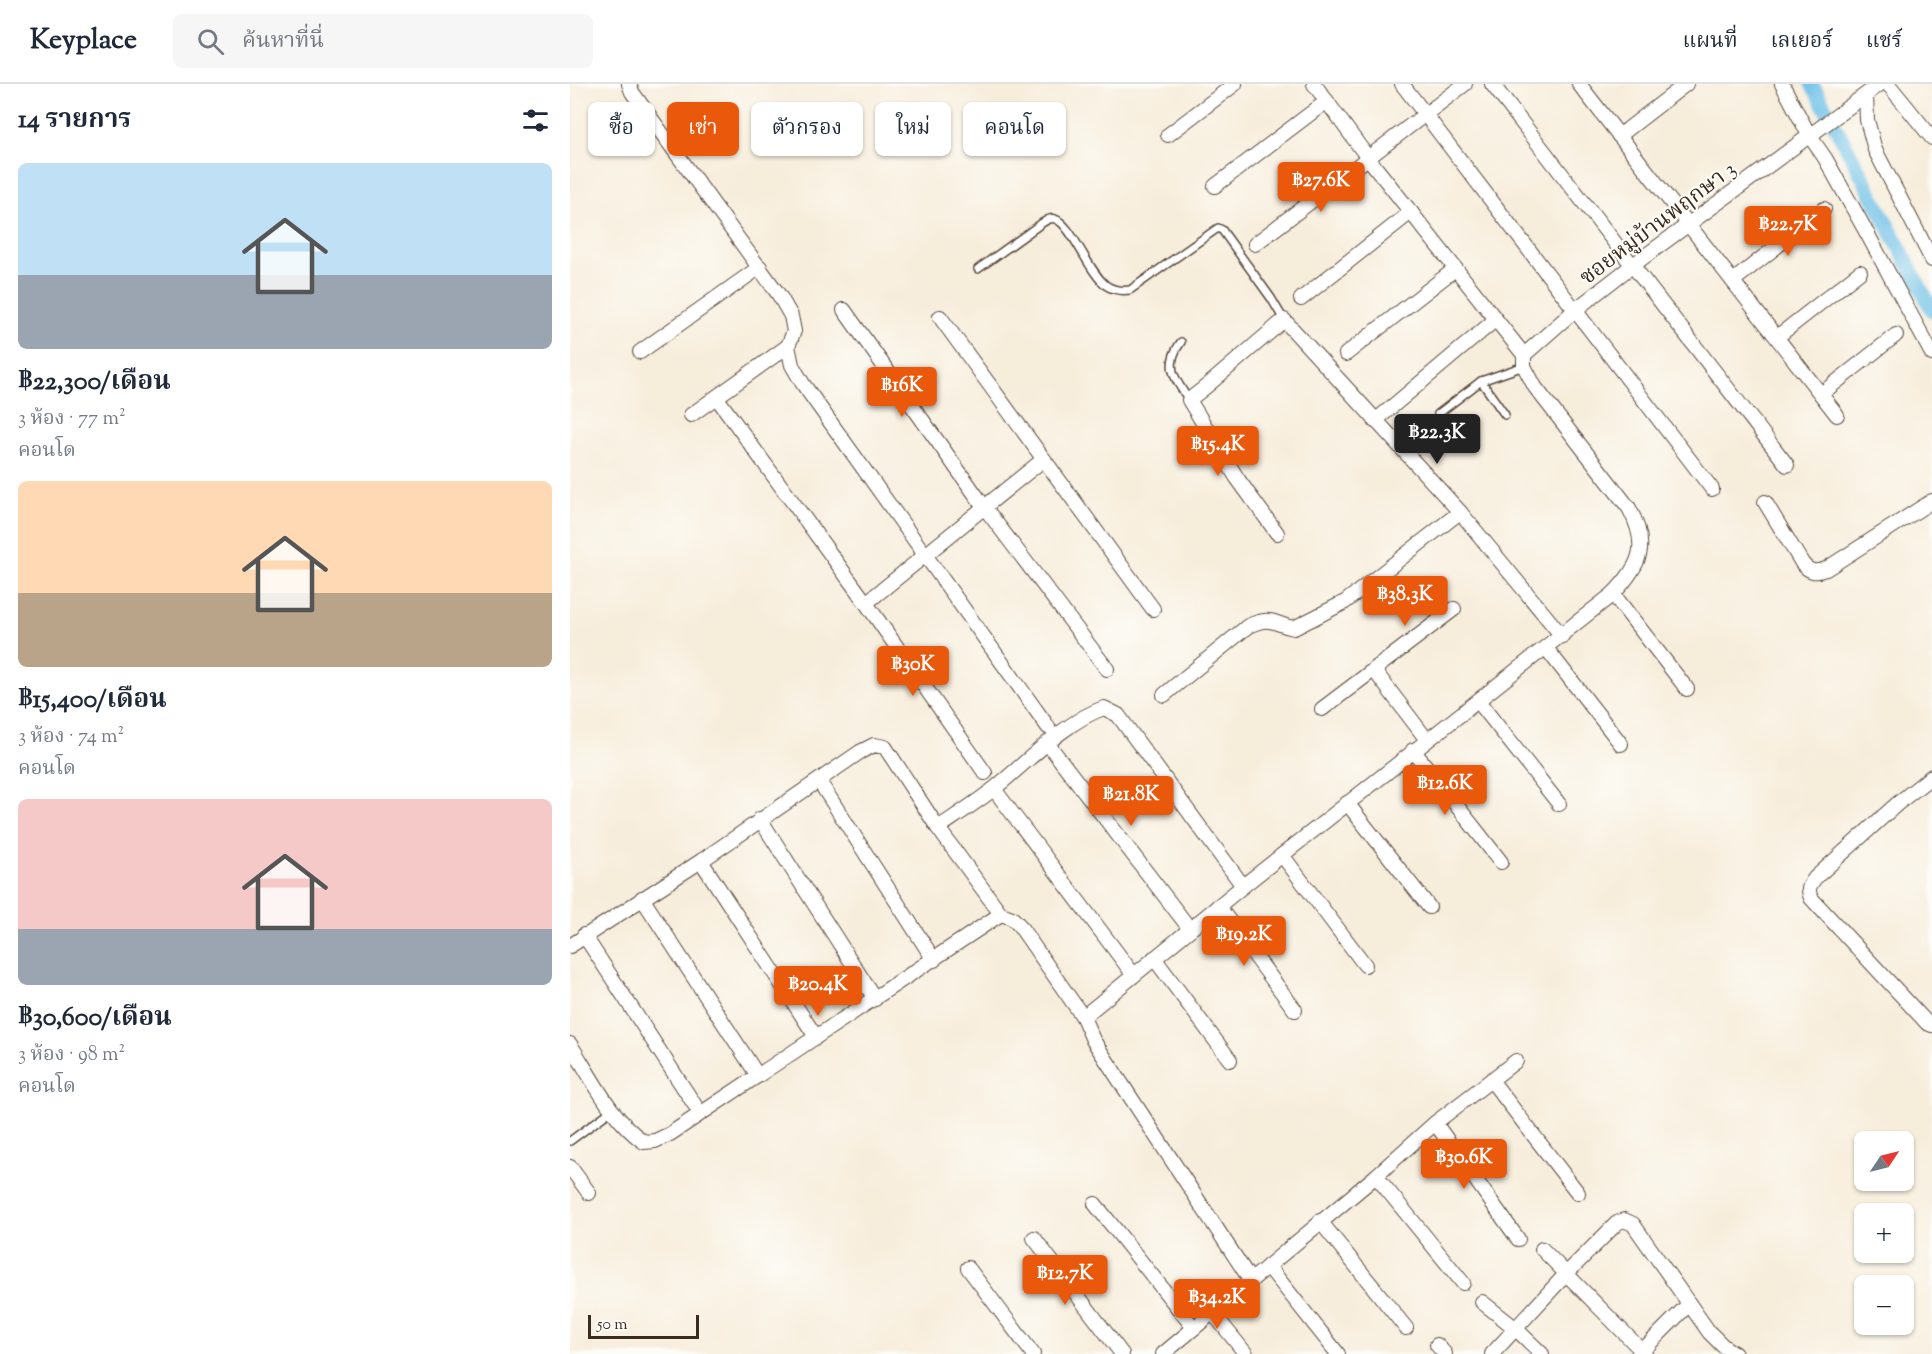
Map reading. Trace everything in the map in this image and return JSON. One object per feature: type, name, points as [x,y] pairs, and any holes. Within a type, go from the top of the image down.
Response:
[{"type":"street","points":[[1168,135],[1235,84]]},
{"type":"street","points":[[1083,1017],[1133,974],[1413,750],[1613,594],[1623,584],[1640,556],[1642,542],[1638,525],[1629,508],[1535,387],[1524,360],[1495,320],[1368,158],[1314,84]]},
{"type":"street","points":[[1402,84],[1712,489]]},
{"type":"street","points":[[1255,244],[1465,84]]},
{"type":"street","points":[[1492,84],[1787,465]]},
{"type":"street","points":[[1580,84],[1837,415]]},
{"type":"street","points":[[1620,136],[1686,84]]},
{"type":"street","points":[[1782,84],[1814,132],[1824,158],[1932,354]]},
{"type":"street","name":"ซอยหมู่บ้านพฤกษา 3","points":[[1524,360],[1575,310],[1633,265],[1880,84]]},
{"type":"street","points":[[1888,84],[1932,138]]},
{"type":"street","points":[[627,87],[760,267],[791,315],[794,331],[788,346],[691,415]]},
{"type":"street","points":[[1866,95],[1867,120],[1875,150],[1932,260]]},
{"type":"street","points":[[1215,186],[1327,101]]},
{"type":"street","points":[[1733,281],[1824,209]]},
{"type":"street","points":[[1301,299],[1411,212]]},
{"type":"street","points":[[640,352],[760,267]]},
{"type":"street","points":[[1346,354],[1455,269]]},
{"type":"street","points":[[1777,337],[1860,272]]},
{"type":"street","points":[[844,310],[985,508],[1107,669]]},
{"type":"street","points":[[940,317],[1153,609]]},
{"type":"street","points":[[1277,533],[1249,496],[1189,400],[1284,320],[1460,512],[1562,636]]},
{"type":"street","points":[[1375,421],[1495,320]]},
{"type":"street","points":[[1821,394],[1896,335]]},
{"type":"street","points":[[788,346],[792,365],[803,384],[1048,727]]},
{"type":"street","points":[[717,398],[866,603],[985,773]]},
{"type":"street","points":[[866,603],[1044,459]]},
{"type":"street","points":[[1765,502],[1802,563],[1813,572],[1826,569],[1932,501]]},
{"type":"street","points":[[1164,695],[1248,626],[1262,620],[1276,621],[1294,628],[1345,602],[1460,512]]},
{"type":"street","points":[[1613,594],[1687,689]]},
{"type":"street","points":[[1322,709],[1454,609]]},
{"type":"street","points":[[1546,648],[1621,744]]},
{"type":"street","points":[[1374,669],[1427,740]]},
{"type":"street","points":[[1478,701],[1559,804]]},
{"type":"street","points":[[938,828],[994,789],[1048,744],[1092,712],[1104,708],[1118,715],[1243,886]]},
{"type":"street","points":[[1048,744],[1190,929]]},
{"type":"street","points":[[570,946],[701,861],[860,752],[874,745],[885,747],[938,828],[1001,914],[1012,918],[1019,925],[1083,1017],[1097,1047],[1251,1281]]},
{"type":"street","points":[[1413,750],[1501,862]]},
{"type":"street","points":[[1932,776],[1897,804],[1815,878],[1808,892],[1811,898],[1928,1023],[1932,1024]]},
{"type":"street","points":[[819,781],[934,960]]},
{"type":"street","points":[[994,789],[1133,974]]},
{"type":"street","points":[[1347,803],[1429,907]]},
{"type":"street","points":[[760,819],[875,999]]},
{"type":"street","points":[[1282,855],[1365,965]]},
{"type":"street","points":[[701,861],[816,1037]]},
{"type":"street","points":[[642,898],[758,1076]]},
{"type":"street","points":[[1218,906],[1294,1010]]},
{"type":"street","points":[[570,1045],[612,1110],[633,1134],[644,1142],[655,1141],[670,1134],[1001,914]]},
{"type":"street","points":[[584,935],[700,1113]]},
{"type":"street","points":[[1154,958],[1230,1060]]},
{"type":"street","points":[[1163,1354],[1376,1176],[1435,1123],[1516,1061]]},
{"type":"street","points":[[1491,1080],[1578,1193]]},
{"type":"street","points":[[1435,1123],[1518,1239]]},
{"type":"street","points":[[570,1167],[589,1192]]},
{"type":"street","points":[[1376,1176],[1462,1283]]},
{"type":"street","points":[[1095,1204],[1194,1328]]},
{"type":"street","points":[[1492,1354],[1617,1223],[1629,1220],[1709,1332],[1735,1354]]},
{"type":"street","points":[[1320,1221],[1406,1329]]},
{"type":"street","points":[[1034,1238],[1122,1354]]},
{"type":"street","points":[[1542,1249],[1642,1353],[1689,1304]]},
{"type":"street","points":[[1268,1266],[1338,1354]]},
{"type":"street","points":[[968,1269],[1033,1354]]},
{"type":"street","points":[[1482,1302],[1515,1328],[1542,1354]]},
{"type":"street","points":[[1213,1313],[1246,1354]]},
{"type":"lane","points":[[978,269],[1051,218],[1057,219],[1065,226],[1096,275],[1107,286],[1118,291],[1130,290],[1218,228],[1222,230],[1253,272],[1284,320]]},
{"type":"lane","points":[[1181,342],[1173,353],[1171,361],[1174,377],[1189,400]]},
{"type":"lane","points":[[1438,414],[1480,381],[1524,360]]},
{"type":"lane","points":[[1480,381],[1505,415]]},
{"type":"lane","points":[[570,1141],[612,1110]]},
{"type":"waterway","points":[[1812,84],[1932,310]]}]
